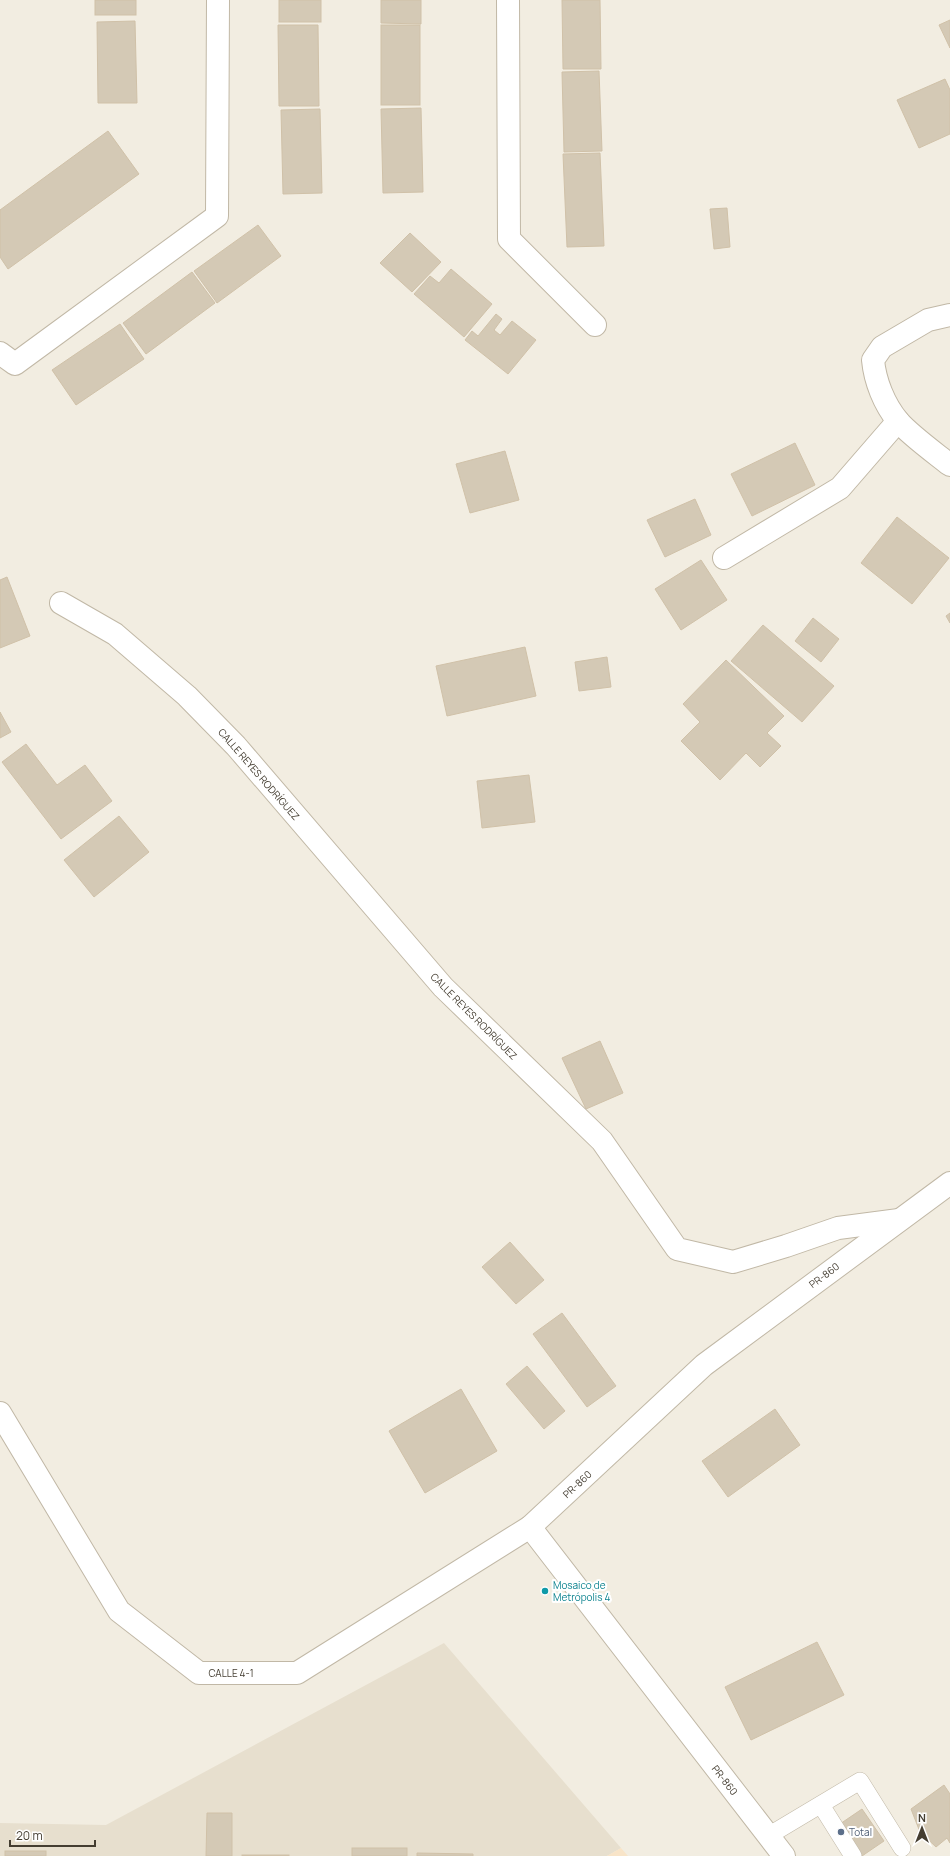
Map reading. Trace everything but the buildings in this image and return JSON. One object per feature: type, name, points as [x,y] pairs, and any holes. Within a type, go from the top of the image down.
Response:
[{"type":"street","points":[[0,352],[15,364],[217,216],[218,0]]},
{"type":"street","points":[[508,0],[509,239],[595,325]]},
{"type":"street","points":[[950,315],[928,320],[882,347],[873,360],[874,375],[879,388],[898,421],[950,466]]},
{"type":"street","points":[[724,558],[840,488],[898,421]]},
{"type":"street","name":"CALLE REYES RODRÍGUEZ","points":[[61,603],[116,634],[187,696],[236,746],[443,988],[602,1141],[677,1249],[733,1262],[838,1228],[899,1220]]},
{"type":"street","name":"PR-860","points":[[784,1856],[530,1527],[704,1365],[950,1183]]},
{"type":"street","name":"CALLE 4-1","points":[[0,1413],[119,1611],[199,1673],[297,1673],[530,1527]]},
{"type":"lane","points":[[768,1836],[860,1781],[899,1853]]},
{"type":"lane","points":[[821,1805],[853,1856]]},
{"type":"shaded area","points":[[444,1643],[621,1848],[607,1856],[0,1856],[0,1823],[106,1825]]},
{"type":"shaded area","points":[[621,1848],[628,1856],[607,1856]]},
{"type":"place","name":"Mosaico de Metrópolis 4","points":[[545,1591]]},
{"type":"place","name":"Total","points":[[841,1832]]}]
